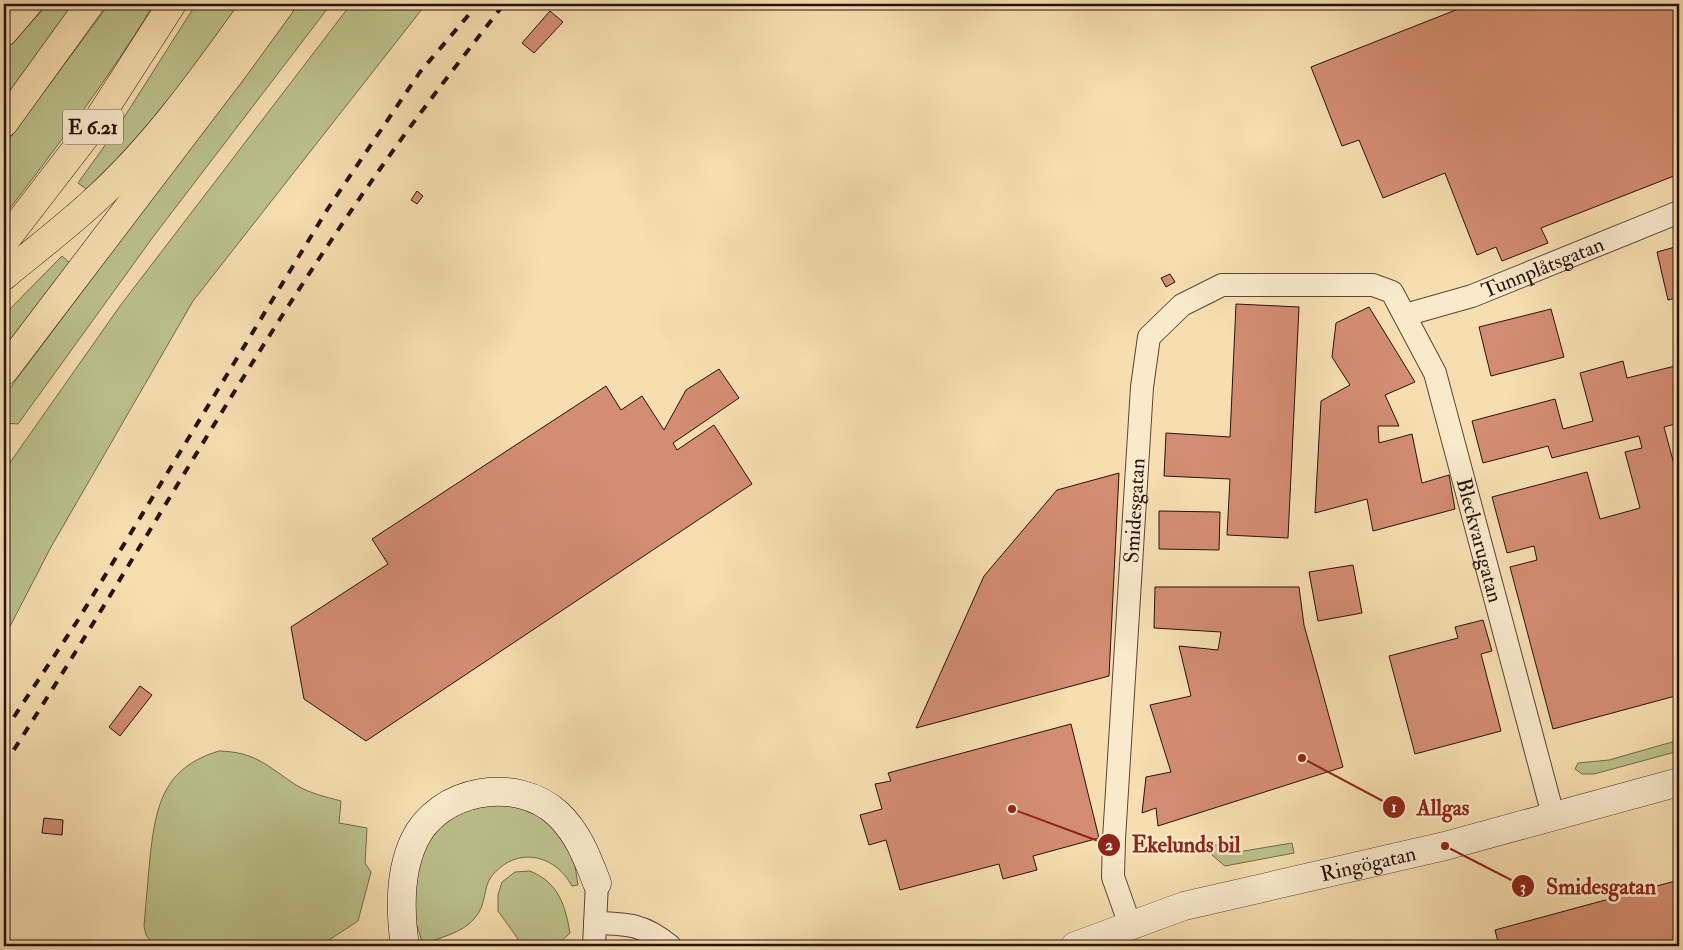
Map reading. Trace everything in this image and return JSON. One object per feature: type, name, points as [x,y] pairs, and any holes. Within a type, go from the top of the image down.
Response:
[{"type":"highway","points":[[4,32],[28,4]]},
{"type":"highway","points":[[4,123],[90,4]]},
{"type":"highway","name":"E 6.21","points":[[4,242],[95,124],[172,4]]},
{"type":"highway","points":[[4,276],[95,200],[138,155],[183,102],[256,4]]},
{"type":"highway","points":[[4,371],[281,4]]},
{"type":"street","name":"Tunnplåtsgatan","points":[[1405,315],[1472,296],[1679,212]]},
{"type":"street","name":"Smidesgatan","points":[[1130,925],[1113,877],[1114,839],[1142,387],[1149,337],[1182,305],[1222,285],[1373,285]]},
{"type":"street","name":"Bleckvarugatan","points":[[1373,285],[1392,292],[1435,372],[1553,815]]},
{"type":"street","name":"Ringögatan","points":[[1084,945],[1130,925],[1184,906],[1426,851],[1679,782]]},
{"type":"street","points":[[405,946],[402,895],[404,876],[414,841],[422,827],[435,815],[467,796],[497,791],[516,792],[538,800],[557,813],[574,832],[597,883],[594,946]]},
{"type":"street","points":[[595,924],[632,925],[644,928],[670,946]]},
{"type":"green space","points":[[48,4],[75,4],[4,101],[4,51]]},
{"type":"green space","points":[[109,4],[154,4],[101,85],[4,216],[4,146]]},
{"type":"green space","points":[[196,4],[240,4],[164,110],[89,191],[78,183],[116,130]]},
{"type":"green space","points":[[298,4],[331,4],[153,237],[18,424],[4,423],[4,396]]},
{"type":"green space","points":[[351,4],[426,4],[193,301],[51,547],[4,638],[4,471],[120,306]]},
{"type":"green space","points":[[62,256],[71,264],[4,348],[4,315]]},
{"type":"green space","points":[[1679,740],[1679,751],[1594,774],[1582,774],[1575,769],[1578,763],[1609,760]]},
{"type":"green space","points":[[219,751],[252,757],[301,788],[341,801],[339,823],[367,828],[365,863],[371,872],[358,921],[329,940],[301,946],[155,946],[146,935],[144,926],[152,838],[160,805],[174,778],[185,767],[200,758]]},
{"type":"green space","points":[[497,801],[535,811],[557,831],[567,846],[575,866],[578,885],[572,886],[555,866],[545,860],[522,858],[511,861],[501,867],[491,877],[481,908],[469,924],[450,934],[423,944],[414,917],[417,865],[435,829],[448,817]]},
{"type":"green space","points":[[1292,843],[1294,853],[1225,866],[1205,849],[1212,845],[1223,845],[1232,853]]},
{"type":"green space","points":[[530,871],[548,882],[563,904],[570,933],[556,946],[523,946],[498,911],[498,895],[502,882],[515,872]]},
{"type":"building","points":[[1471,4],[1679,4],[1679,174],[1541,228],[1548,243],[1502,261],[1496,247],[1477,255],[1445,173],[1383,198],[1359,140],[1342,146],[1311,67]]},
{"type":"building","points":[[550,11],[563,22],[534,53],[522,43]]},
{"type":"building","points":[[417,191],[423,196],[417,204],[411,200]]},
{"type":"building","points":[[1679,246],[1679,297],[1668,300],[1657,252]]},
{"type":"building","points":[[1170,274],[1175,282],[1166,287],[1161,278]]},
{"type":"building","points":[[1236,304],[1299,307],[1288,538],[1227,535],[1230,479],[1164,476],[1166,433],[1230,437]]},
{"type":"building","points":[[1369,307],[1415,382],[1385,395],[1399,426],[1378,426],[1379,443],[1412,434],[1422,483],[1449,475],[1455,509],[1373,531],[1367,499],[1315,513],[1321,401],[1350,385],[1332,357],[1336,323]]},
{"type":"building","points":[[1551,309],[1564,357],[1491,376],[1479,327]]},
{"type":"building","points":[[1623,361],[1627,378],[1679,365],[1679,423],[1664,427],[1679,483],[1679,695],[1553,729],[1510,567],[1537,560],[1534,546],[1507,553],[1492,497],[1587,472],[1600,519],[1640,508],[1625,452],[1642,448],[1639,436],[1552,458],[1548,446],[1483,463],[1472,421],[1555,399],[1563,429],[1593,421],[1580,373]]},
{"type":"building","points":[[719,369],[739,398],[673,443],[677,450],[714,425],[752,484],[366,741],[304,699],[291,627],[388,564],[372,539],[606,386],[621,410],[642,396],[664,430],[686,390]]},
{"type":"building","points":[[1119,473],[1109,676],[916,728],[984,576],[1057,490]]},
{"type":"building","points":[[1159,511],[1220,512],[1219,550],[1159,549]]},
{"type":"building","points":[[1353,565],[1362,613],[1318,621],[1309,572]]},
{"type":"building","points":[[1155,587],[1299,587],[1304,625],[1343,767],[1158,826],[1156,808],[1142,813],[1146,777],[1171,772],[1150,705],[1191,696],[1179,646],[1218,650],[1221,632],[1154,628]]},
{"type":"building","points":[[1483,620],[1492,651],[1481,654],[1501,731],[1415,754],[1389,656],[1458,638],[1455,627]]},
{"type":"building","points":[[140,686],[152,695],[120,736],[109,727]]},
{"type":"building","points":[[1071,724],[1099,838],[1033,856],[1037,870],[1003,879],[999,864],[900,890],[886,840],[869,845],[860,815],[882,809],[875,784],[891,781],[888,773]]},
{"type":"building","points":[[44,818],[63,820],[62,835],[42,833]]},
{"type":"building","points":[[1679,880],[1679,946],[1499,946],[1495,930]]},
{"type":"railway","points":[[4,732],[78,620],[327,210],[420,72],[478,4]]},
{"type":"railway","points":[[4,765],[98,616],[282,315],[380,169],[504,4]]},
{"type":"place","name":"Allgas","points":[[1302,758]]},
{"type":"place","name":"Ekelunds bil","points":[[1012,809]]},
{"type":"place","name":"Smidesgatan","points":[[1445,846]]}]
